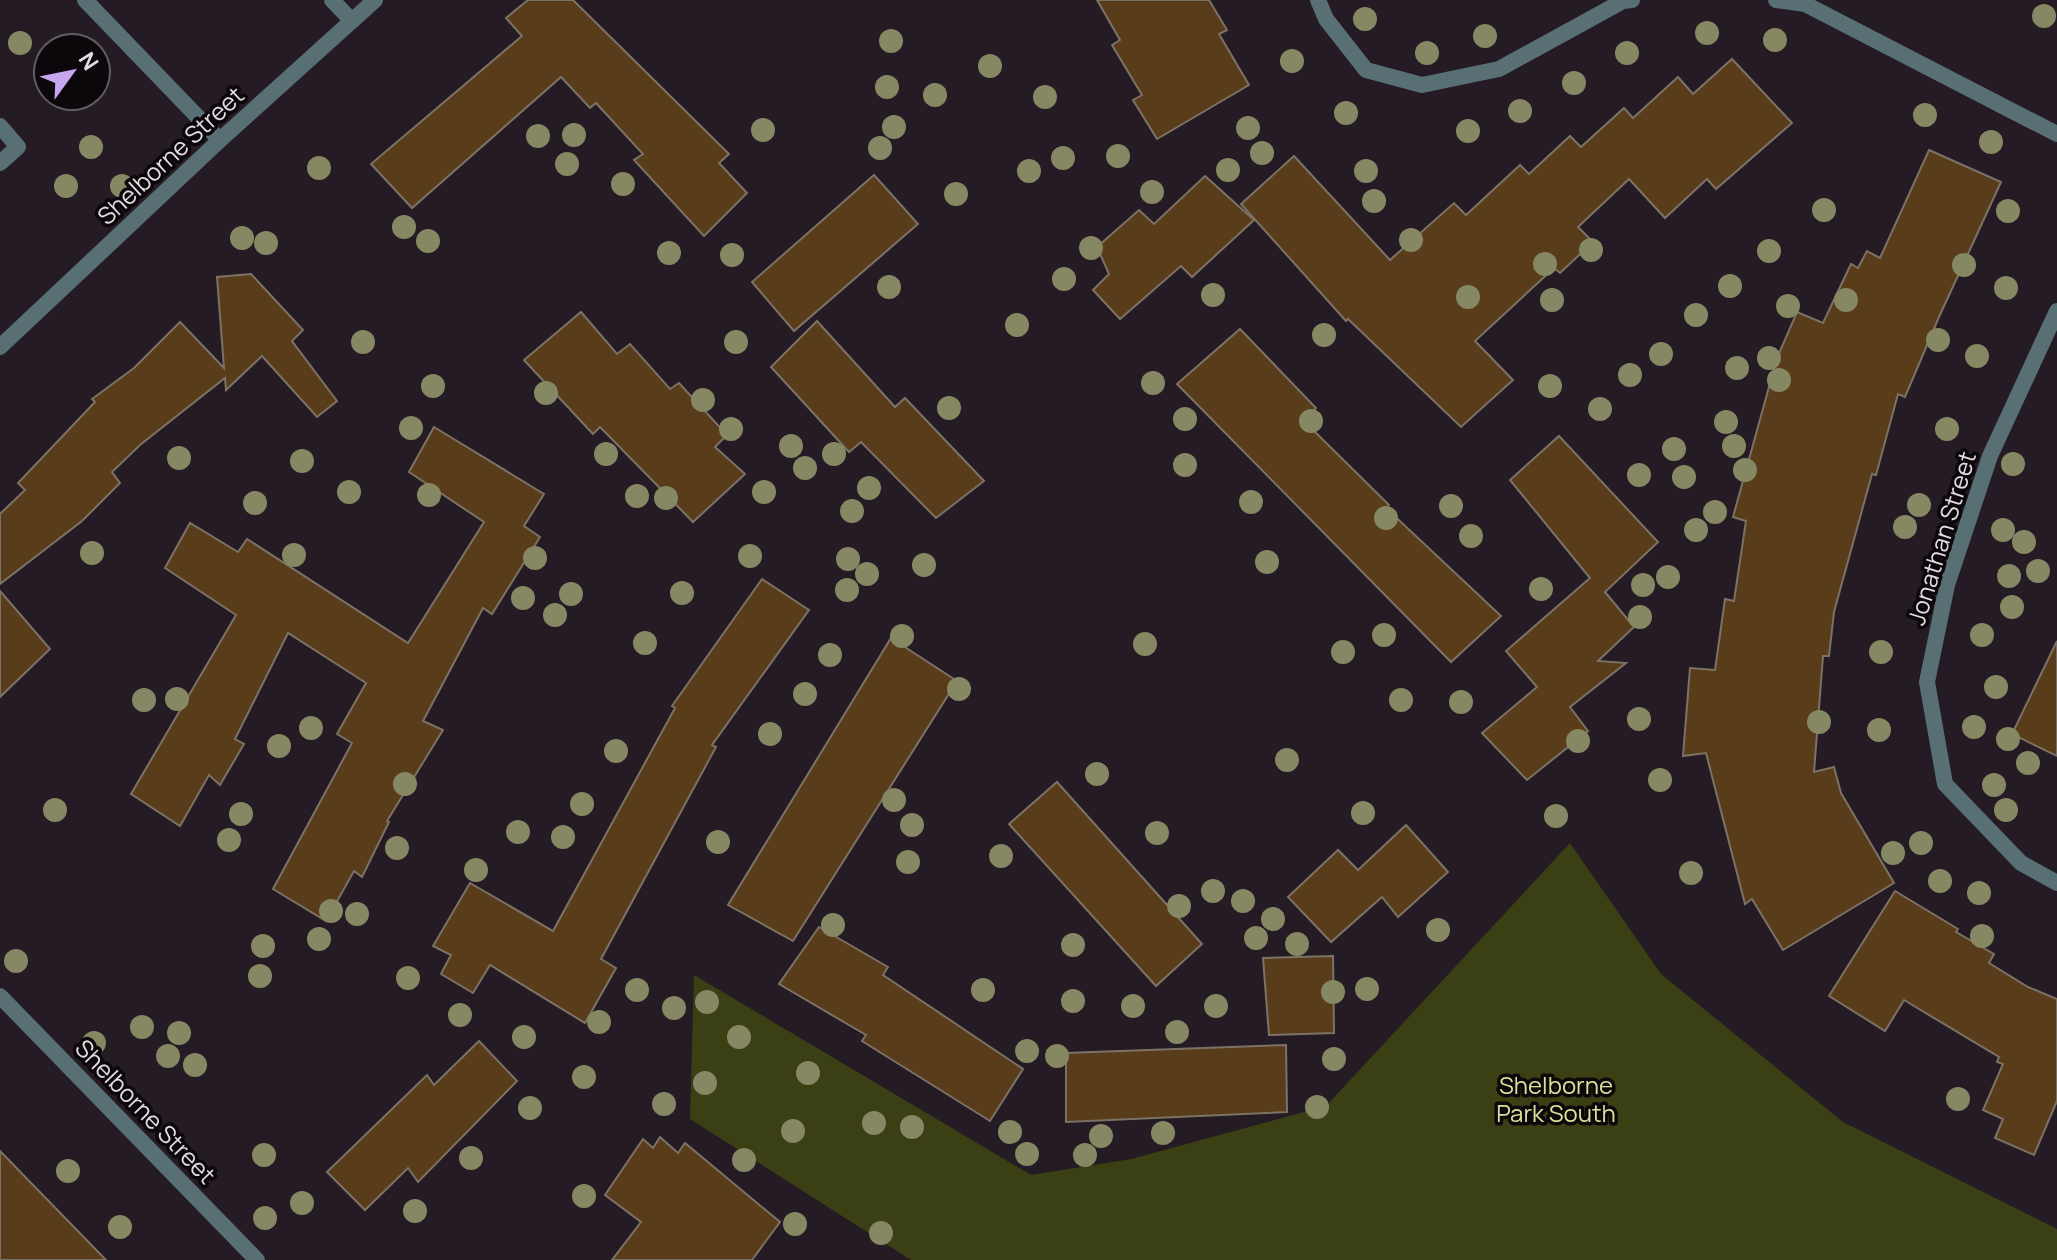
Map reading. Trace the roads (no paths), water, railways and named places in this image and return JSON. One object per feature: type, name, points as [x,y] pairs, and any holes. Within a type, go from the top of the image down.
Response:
[{"type":"street","points":[[85,0],[220,140]]},
{"type":"street","points":[[332,0],[352,21]]},
{"type":"street","name":"Shelborne Street","points":[[1,343],[375,0]]},
{"type":"street","points":[[1318,0],[1326,19],[1366,70],[1422,85],[1499,69],[1623,1],[1632,0]]},
{"type":"street","points":[[1776,0],[1805,4],[2057,134]]},
{"type":"street","points":[[0,126],[18,147],[0,163]]},
{"type":"street","name":"Jonathan Street","points":[[2057,311],[1990,456],[1947,585],[1927,682],[1945,784],[2021,863],[2057,883]]},
{"type":"street","name":"Shelborne Street","points":[[0,996],[257,1260]]},
{"type":"park label","name":"Shelborne Park South","points":[[1556,1098]]}]
